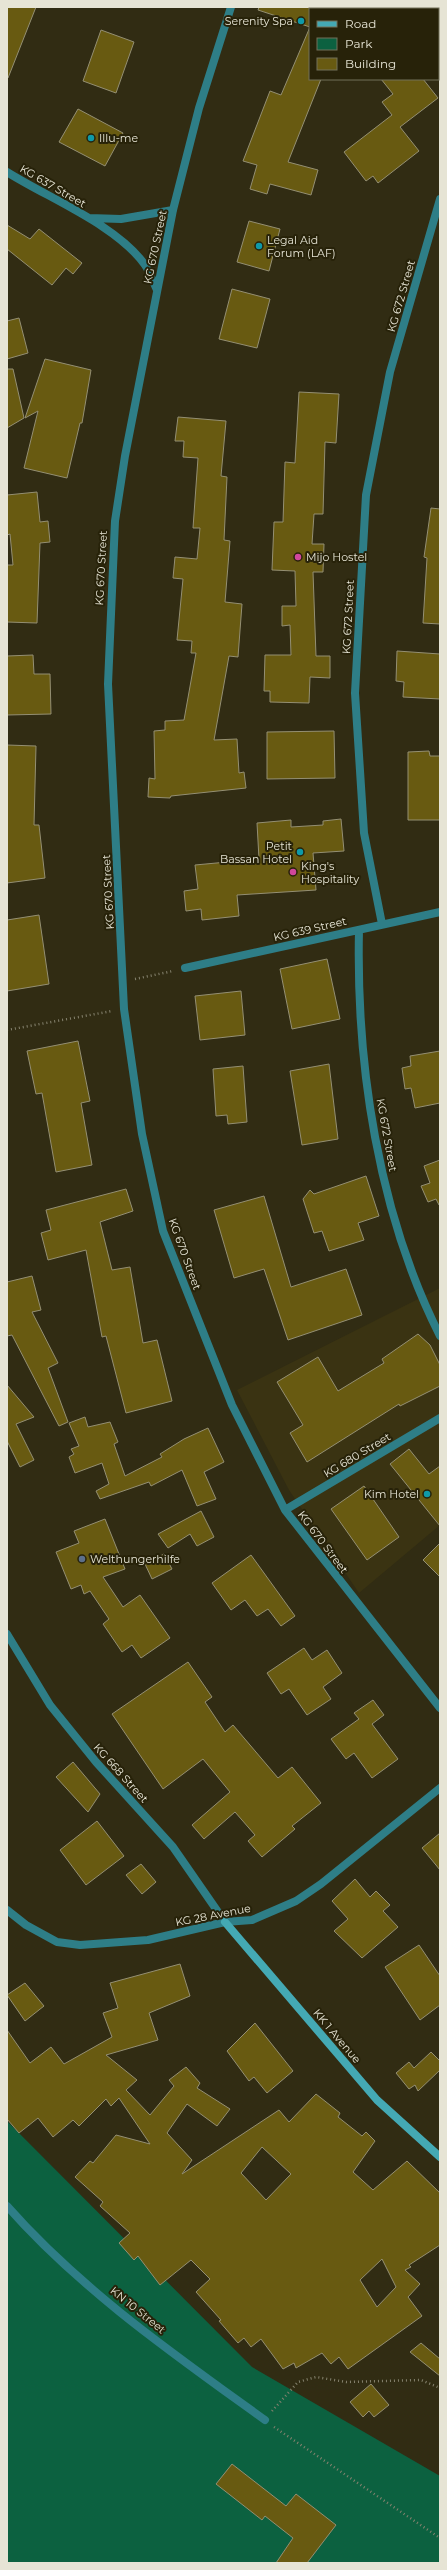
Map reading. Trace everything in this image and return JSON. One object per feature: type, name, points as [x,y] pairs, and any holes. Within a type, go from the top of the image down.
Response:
[{"type":"main road","name":"KK 1 Avenue","points":[[225,1922],[377,2100],[440,2157]]},
{"type":"street","name":"KG 670 Street","points":[[231,7],[199,108],[173,210],[114,521],[108,684],[124,1009],[142,1134],[162,1231],[232,1406],[285,1510],[440,1708]]},
{"type":"street","name":"KG 637 Street","points":[[7,172],[89,218],[130,249],[144,265],[157,290]]},
{"type":"street","name":"KG 672 Street","points":[[382,924],[364,834],[355,693],[366,495],[390,372],[440,199]]},
{"type":"street","name":"KG 637 Street","points":[[89,218],[121,219],[173,210]]},
{"type":"street","name":"KG 639 Street","points":[[185,968],[440,912]]},
{"type":"street","name":"KG 672 Street","points":[[359,930],[358,984],[362,1042],[375,1145],[420,1294],[440,1336]]},
{"type":"street","name":"KG 680 Street","points":[[285,1510],[440,1418]]},
{"type":"street","name":"KG 668 Street","points":[[7,1634],[50,1706],[96,1762],[173,1847],[225,1922]]},
{"type":"street","name":"KG 28 Avenue","points":[[7,1910],[26,1925],[57,1942],[80,1945],[148,1940],[225,1922],[252,1920],[296,1902],[321,1884],[440,1788]]},
{"type":"street","name":"KN 10 Street","points":[[7,2206],[32,2234],[122,2314],[265,2420]]},
{"type":"path","points":[[123,981],[185,968]]},
{"type":"path","points":[[7,1030],[124,1009]]},
{"type":"path","points":[[440,2388],[420,2380],[346,2382],[316,2377],[298,2382],[265,2420],[440,2538]]},
{"type":"shaded area","points":[[440,1288],[440,1525],[359,1593],[289,1490],[237,1390]]},
{"type":"green space","points":[[7,2121],[252,2367],[440,2476],[440,2563],[7,2563]]},
{"type":"building","points":[[7,7],[36,7],[8,78],[7,78]]},
{"type":"building","name":"Serenity Spa","points":[[259,7],[310,7],[309,27],[258,10]]},
{"type":"building","points":[[309,29],[309,80],[321,80],[288,162],[318,170],[311,195],[270,184],[267,194],[250,189],[257,165],[243,161],[270,91],[281,95]]},
{"type":"building","points":[[101,30],[134,42],[116,93],[83,81]]},
{"type":"building","points":[[382,80],[424,80],[438,98],[400,127],[419,151],[378,183],[373,176],[366,181],[344,152],[392,115],[382,102],[393,94]]},
{"type":"building","name":"Illu-me","points":[[78,109],[123,133],[105,166],[59,142]]},
{"type":"building","name":"Legal Aid Forum (LAF)","points":[[249,221],[280,229],[269,271],[237,262]]},
{"type":"building","points":[[7,225],[30,239],[39,229],[82,263],[73,274],[66,268],[52,285],[7,249]]},
{"type":"building","points":[[232,289],[270,299],[257,348],[219,339]]},
{"type":"building","points":[[19,318],[28,353],[7,359],[7,321]]},
{"type":"building","points":[[45,359],[91,370],[82,423],[80,423],[67,478],[24,468],[38,411],[25,418]]},
{"type":"building","points":[[7,369],[13,369],[24,418],[7,428]]},
{"type":"building","points":[[299,392],[339,394],[336,443],[325,442],[323,514],[314,514],[312,544],[324,544],[323,572],[313,572],[316,656],[330,656],[330,678],[310,677],[309,703],[270,702],[270,691],[264,691],[265,655],[291,655],[290,625],[282,626],[282,606],[296,606],[295,571],[272,570],[274,522],[283,522],[285,462],[295,463]]},
{"type":"building","points":[[178,417],[226,421],[221,476],[227,477],[224,540],[230,541],[225,602],[242,604],[238,657],[229,656],[214,740],[237,739],[239,773],[244,772],[246,788],[171,796],[170,798],[148,797],[149,778],[155,779],[154,731],[165,730],[165,721],[184,720],[196,653],[191,653],[192,641],[177,640],[183,579],[173,578],[175,557],[197,559],[200,528],[193,528],[198,458],[183,457],[184,441],[175,441]]},
{"type":"building","points":[[37,492],[40,522],[48,521],[50,542],[40,543],[37,623],[7,622],[7,565],[13,565],[10,534],[7,535],[7,495]]},
{"type":"building","points":[[431,508],[440,509],[440,624],[423,623],[427,558],[424,557]]},
{"type":"building","points":[[397,651],[440,654],[440,699],[403,697],[404,682],[396,681]]},
{"type":"building","points":[[33,655],[34,674],[50,674],[51,714],[7,715],[7,656]]},
{"type":"building","points":[[334,731],[335,778],[267,779],[267,732]]},
{"type":"building","points":[[7,745],[36,746],[34,825],[39,825],[45,878],[7,883]]},
{"type":"building","points":[[429,751],[430,756],[440,756],[440,820],[408,820],[408,752]]},
{"type":"building","points":[[341,819],[344,851],[313,853],[316,890],[237,895],[239,916],[202,920],[201,909],[186,911],[184,891],[198,889],[195,865],[259,859],[257,823],[291,820],[291,827],[323,825],[323,821]]},
{"type":"building","points":[[39,915],[49,984],[7,991],[7,920]]},
{"type":"building","points":[[327,959],[340,1019],[292,1029],[280,969]]},
{"type":"building","points":[[241,991],[245,1035],[200,1040],[195,996]]},
{"type":"building","points":[[78,1041],[90,1101],[81,1103],[92,1165],[56,1172],[42,1093],[36,1094],[27,1051]]},
{"type":"building","points":[[440,1051],[440,1103],[415,1108],[411,1088],[405,1089],[402,1068],[411,1066],[410,1056]]},
{"type":"building","points":[[329,1064],[338,1139],[302,1145],[290,1071]]},
{"type":"building","points":[[243,1066],[247,1122],[228,1124],[227,1115],[216,1116],[213,1069]]},
{"type":"building","points":[[440,1160],[439,1205],[436,1199],[428,1202],[421,1186],[430,1183],[424,1166]]},
{"type":"building","points":[[366,1176],[379,1216],[358,1223],[364,1240],[329,1251],[322,1231],[314,1233],[303,1199],[310,1190],[314,1194]]},
{"type":"building","points":[[126,1189],[133,1211],[100,1222],[112,1270],[130,1267],[143,1343],[157,1340],[172,1401],[126,1413],[106,1336],[102,1337],[86,1250],[48,1260],[41,1233],[51,1230],[46,1210]]},
{"type":"building","points":[[264,1196],[291,1287],[346,1269],[362,1315],[288,1340],[264,1269],[234,1278],[214,1210]]},
{"type":"building","points":[[32,1276],[41,1310],[32,1312],[58,1363],[48,1368],[68,1422],[59,1426],[12,1335],[7,1336],[7,1282]]},
{"type":"building","points":[[418,1334],[430,1345],[440,1365],[440,1386],[400,1406],[399,1404],[307,1462],[290,1433],[303,1425],[277,1382],[318,1357],[338,1391],[384,1363],[382,1359]]},
{"type":"building","points":[[7,1385],[34,1417],[16,1424],[34,1460],[20,1467],[7,1441]]},
{"type":"building","points":[[85,1417],[88,1427],[110,1422],[118,1442],[114,1444],[125,1476],[162,1457],[160,1454],[184,1439],[208,1428],[224,1462],[204,1472],[216,1499],[197,1506],[182,1470],[151,1486],[149,1482],[100,1499],[96,1491],[109,1484],[102,1463],[75,1473],[69,1457],[74,1454],[71,1449],[79,1446],[69,1423]]},
{"type":"building","name":"Kim Hotel","points":[[409,1449],[429,1474],[440,1466],[440,1526],[390,1464]]},
{"type":"building","points":[[364,1486],[399,1537],[367,1560],[331,1509]]},
{"type":"building","points":[[201,1511],[214,1537],[197,1546],[190,1534],[168,1548],[158,1534]]},
{"type":"building","points":[[105,1519],[125,1569],[103,1577],[123,1607],[140,1595],[170,1638],[141,1658],[132,1645],[122,1652],[103,1624],[109,1619],[90,1591],[84,1594],[81,1585],[71,1589],[56,1552],[79,1543],[74,1531]]},
{"type":"building","points":[[440,1543],[440,1577],[423,1560]]},
{"type":"building","points":[[164,1554],[172,1569],[152,1579],[145,1564]]},
{"type":"building","points":[[251,1555],[295,1616],[281,1626],[268,1609],[257,1616],[245,1600],[231,1610],[212,1583]]},
{"type":"building","points":[[304,1648],[312,1660],[327,1650],[342,1673],[323,1687],[331,1699],[307,1715],[289,1689],[281,1694],[267,1673]]},
{"type":"building","points":[[188,1662],[212,1697],[205,1702],[225,1732],[233,1725],[278,1778],[292,1767],[321,1803],[292,1826],[295,1829],[262,1857],[248,1841],[255,1835],[235,1812],[204,1839],[192,1825],[230,1792],[203,1759],[163,1789],[112,1714]]},
{"type":"building","points":[[373,1700],[384,1715],[372,1724],[398,1759],[372,1778],[354,1753],[346,1759],[331,1739],[359,1719],[354,1713]]},
{"type":"building","points":[[73,1762],[100,1794],[88,1812],[56,1777]]},
{"type":"building","points":[[97,1821],[124,1856],[86,1885],[60,1850]]},
{"type":"building","points":[[440,1833],[440,1870],[422,1848]]},
{"type":"building","points":[[141,1864],[156,1882],[142,1894],[126,1875]]},
{"type":"building","points":[[355,1879],[370,1897],[376,1891],[390,1905],[383,1911],[398,1927],[362,1958],[334,1931],[348,1919],[332,1901]]},
{"type":"building","points":[[419,1945],[440,1976],[440,2005],[420,2020],[385,1967]]},
{"type":"building","points":[[180,1964],[190,1996],[149,2013],[158,2040],[106,2055],[137,2080],[126,2090],[150,2115],[174,2086],[169,2080],[186,2067],[200,2083],[197,2088],[230,2109],[217,2126],[187,2104],[167,2133],[192,2160],[182,2174],[279,2110],[289,2122],[316,2094],[340,2113],[338,2117],[362,2136],[366,2132],[375,2141],[353,2172],[373,2190],[407,2161],[440,2193],[440,2245],[409,2265],[411,2267],[405,2270],[420,2284],[408,2297],[422,2316],[348,2369],[339,2357],[331,2364],[322,2353],[296,2368],[294,2363],[283,2369],[261,2339],[251,2347],[244,2338],[238,2343],[219,2321],[221,2320],[196,2292],[210,2279],[191,2260],[160,2285],[138,2256],[134,2260],[119,2243],[130,2233],[100,2206],[103,2202],[75,2177],[90,2161],[93,2163],[116,2135],[150,2144],[119,2098],[111,2106],[106,2099],[79,2126],[73,2120],[53,2137],[38,2118],[19,2133],[7,2119],[7,2030],[30,2063],[51,2047],[64,2064],[112,2037],[103,2013],[118,2008],[110,1983]],"holes":[[[262,2147],[291,2174],[266,2200],[241,2173]],[[382,2259],[396,2287],[377,2307],[360,2280]]]},
{"type":"building","points":[[25,1983],[44,2006],[25,2021],[7,1995]]},
{"type":"building","points":[[255,2023],[293,2071],[267,2093],[254,2077],[249,2081],[227,2051]]},
{"type":"building","points":[[431,2052],[440,2061],[440,2070],[418,2091],[415,2085],[409,2089],[396,2073],[409,2062],[414,2068]]},
{"type":"building","points":[[421,2343],[440,2359],[440,2376],[410,2352]]},
{"type":"building","points":[[371,2384],[389,2405],[374,2417],[369,2411],[363,2417],[350,2402]]},
{"type":"building","points":[[232,2464],[286,2506],[296,2494],[336,2525],[307,2563],[276,2563],[293,2538],[265,2516],[262,2520],[216,2484]]},
{"type":"place","name":"Serenity Spa","points":[[301,21]]},
{"type":"place","name":"Illu-me","points":[[91,138]]},
{"type":"place","name":"Legal Aid Forum (LAF)","points":[[259,246]]},
{"type":"place","name":"Mijo Hostel","points":[[298,557]]},
{"type":"place","name":"Petit Bassan Hotel","points":[[300,852]]},
{"type":"place","name":"King's Hospitality","points":[[293,872]]},
{"type":"place","name":"Kim Hotel","points":[[427,1494]]},
{"type":"place","name":"Welthungerhilfe","points":[[82,1559]]}]
